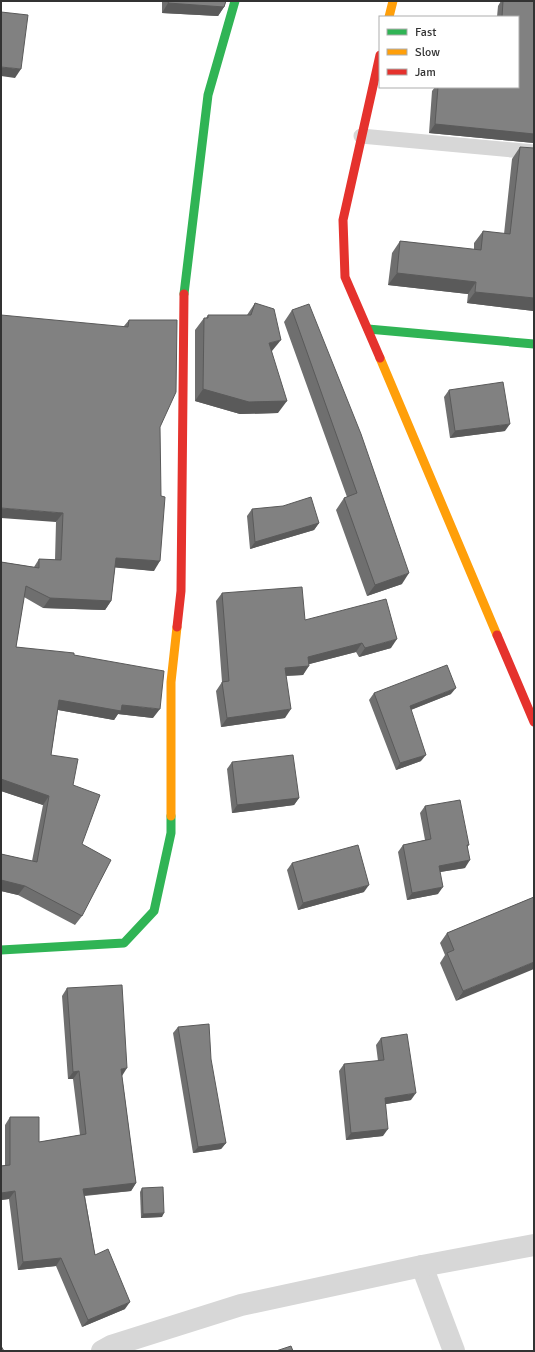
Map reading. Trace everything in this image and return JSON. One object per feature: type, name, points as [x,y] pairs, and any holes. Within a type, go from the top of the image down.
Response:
[{"type":"street","points":[[1,950],[124,943],[154,911],[171,833],[172,682],[181,590],[183,300],[208,95],[235,1]]},
{"type":"street","points":[[389,16],[393,1]]},
{"type":"street","points":[[379,59],[343,220],[345,277],[534,722]]},
{"type":"street","points":[[368,329],[534,344]]},
{"type":"street","points":[[108,1349],[241,1305],[422,1266],[534,1245]]},
{"type":"street","points":[[422,1266],[454,1351]]},
{"type":"lane","points":[[361,136],[534,152]]},
{"type":"building","points":[[169,1],[226,1],[224,7],[168,3]]},
{"type":"building","points":[[503,1],[534,1],[534,134],[435,124],[438,88],[519,88],[519,16],[502,16]]},
{"type":"building","points":[[1,12],[28,15],[21,69],[1,67]]},
{"type":"building","points":[[520,147],[534,148],[534,298],[475,292],[476,282],[397,273],[400,241],[481,250],[483,231],[510,234]]},
{"type":"building","points":[[255,303],[274,309],[281,340],[269,343],[287,401],[249,402],[203,389],[204,318],[208,318],[208,315],[251,315]]},
{"type":"building","points":[[309,304],[361,434],[409,573],[375,585],[344,498],[357,493],[292,310]]},
{"type":"building","points":[[1,315],[128,327],[129,320],[177,320],[176,392],[160,427],[161,496],[165,497],[160,561],[116,558],[111,601],[50,598],[26,586],[16,647],[74,653],[74,655],[164,671],[160,709],[122,705],[121,711],[59,700],[51,755],[78,759],[73,785],[100,795],[82,844],[111,860],[82,916],[25,886],[1,880],[1,854],[37,862],[49,796],[1,779],[1,562],[39,568],[39,559],[61,560],[63,513],[1,508]]},
{"type":"building","points":[[503,382],[510,424],[455,431],[449,390]]},
{"type":"building","points":[[311,497],[319,523],[255,542],[252,509],[283,506]]},
{"type":"building","points":[[302,587],[305,620],[386,599],[397,639],[365,648],[362,643],[308,657],[309,666],[285,668],[291,709],[227,718],[222,682],[229,681],[222,593]]},
{"type":"building","points":[[447,665],[456,688],[410,706],[426,755],[400,763],[374,693]]},
{"type":"building","points":[[293,755],[299,798],[237,805],[232,762]]},
{"type":"building","points":[[460,800],[469,845],[467,845],[470,860],[439,866],[443,887],[412,893],[403,845],[431,839],[425,806]]},
{"type":"building","points":[[358,845],[369,885],[303,903],[292,863]]},
{"type":"building","points":[[534,897],[534,962],[463,991],[447,953],[454,950],[447,933]]},
{"type":"building","points":[[122,985],[127,1068],[121,1069],[136,1183],[83,1189],[95,1255],[108,1249],[130,1302],[88,1320],[61,1258],[23,1262],[15,1191],[1,1193],[1,1166],[10,1165],[10,1117],[39,1117],[39,1142],[86,1134],[79,1071],[73,1072],[67,988]]},
{"type":"building","points":[[209,1024],[211,1059],[226,1143],[198,1147],[178,1027]]},
{"type":"building","points":[[407,1034],[416,1093],[385,1098],[388,1129],[351,1133],[344,1064],[384,1060],[381,1038]]},
{"type":"building","points":[[163,1187],[164,1213],[143,1214],[142,1188]]},
{"type":"building","points":[[291,1346],[293,1351],[276,1351]]},
{"type":"traffic: fast","points":[[184,294],[208,95],[235,1]]},
{"type":"traffic: fast","points":[[368,329],[534,344]]},
{"type":"traffic: fast","points":[[1,950],[124,943],[154,911],[171,833],[171,816]]},
{"type":"traffic: slow","points":[[389,16],[393,1]]},
{"type":"traffic: slow","points":[[380,358],[497,635]]},
{"type":"traffic: slow","points":[[171,816],[171,682],[177,627]]},
{"type":"traffic: jam","points":[[379,59],[343,220],[345,277],[380,358]]},
{"type":"traffic: jam","points":[[177,627],[181,591],[184,294]]},
{"type":"traffic: jam","points":[[497,635],[534,722]]}]
